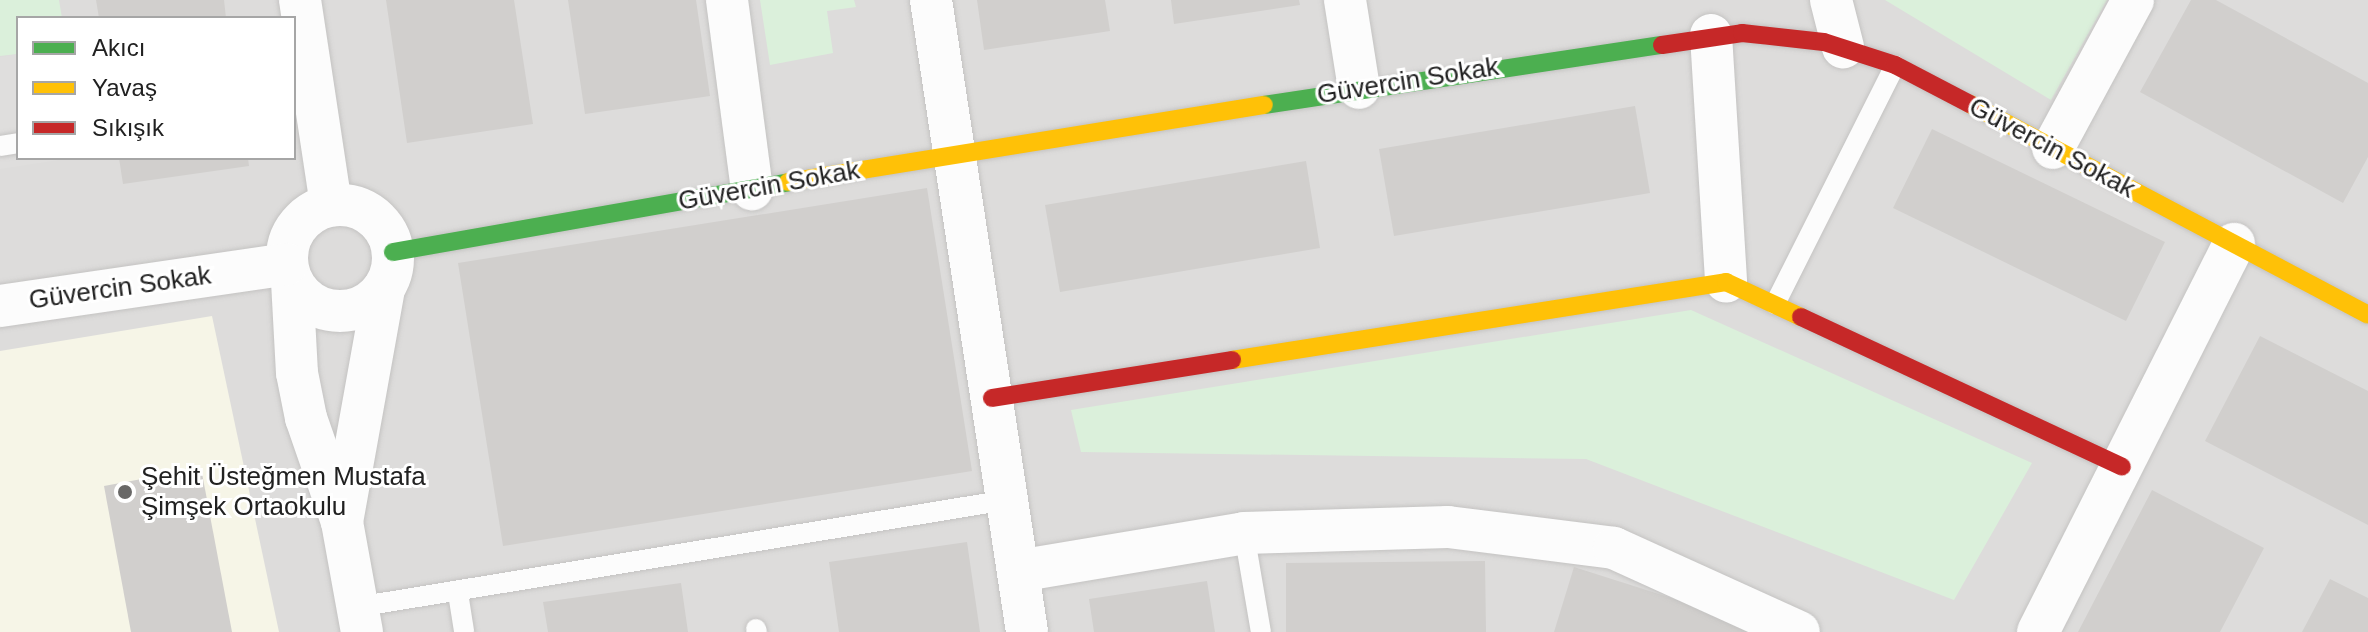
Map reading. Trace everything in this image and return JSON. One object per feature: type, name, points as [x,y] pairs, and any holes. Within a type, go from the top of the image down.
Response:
[{"type":"street","points":[[300,0],[331,206]]},
{"type":"street","points":[[727,0],[752,189]]},
{"type":"street","points":[[931,0],[1027,632]]},
{"type":"street","points":[[1345,0],[1359,88]]},
{"type":"street","points":[[1831,0],[1843,47]]},
{"type":"street","points":[[2053,148],[2133,0]]},
{"type":"street","points":[[1711,35],[1726,282]]},
{"type":"street","name":"Güvercin Sokak","points":[[388,270],[752,189],[955,152],[1711,35],[1787,36],[1843,47],[1895,65],[2368,315]]},
{"type":"street","points":[[342,522],[388,270],[377,220],[361,210],[331,206],[308,215],[295,229],[290,272],[297,373],[306,418],[342,522],[359,619]]},
{"type":"street","points":[[2038,632],[2234,244]]},
{"type":"street","points":[[290,272],[318,307],[336,311],[371,301],[388,270]]},
{"type":"street","name":"Güvercin Sokak","points":[[0,306],[290,272]]},
{"type":"street","points":[[992,398],[1726,282],[2122,467]]},
{"type":"street","points":[[1018,571],[1244,533],[1448,527],[1614,548],[1799,632]]},
{"type":"lane","points":[[1775,304],[1895,65]]},
{"type":"lane","points":[[359,619],[458,593],[1007,500]]},
{"type":"lane","points":[[1244,533],[1261,632]]},
{"type":"lane","points":[[458,593],[464,632]]},
{"type":"shaded area","points":[[0,0],[2368,0],[2368,632],[0,632]]},
{"type":"shaded area","points":[[16,54],[16,160],[59,160],[0,169],[0,57]]},
{"type":"shaded area","name":"Şehit Üsteğmen Mustafa Şimşek Ortaokulu","points":[[212,316],[279,632],[0,632],[0,351]]},
{"type":"green space","points":[[0,0],[59,0],[62,16],[16,16],[16,54],[0,56]]},
{"type":"green space","points":[[760,0],[854,0],[856,7],[827,11],[833,53],[770,65]]},
{"type":"green space","points":[[1885,0],[2107,0],[2051,100]]},
{"type":"green space","points":[[1691,310],[2032,463],[1954,600],[1586,459],[1081,452],[1071,410]]},
{"type":"building","points":[[96,0],[224,0],[226,16],[99,16]]},
{"type":"building","points":[[386,0],[514,0],[533,124],[407,143]]},
{"type":"building","points":[[568,0],[696,0],[710,96],[585,114]]},
{"type":"building","points":[[977,0],[1105,0],[1110,31],[984,50]]},
{"type":"building","points":[[1171,0],[1299,0],[1300,5],[1174,24]]},
{"type":"building","points":[[2191,0],[2216,0],[2368,83],[2368,157],[2343,203],[2140,92]]},
{"type":"building","points":[[1635,106],[1650,193],[1394,236],[1379,149]]},
{"type":"building","points":[[1932,129],[2165,242],[2126,321],[1893,208]]},
{"type":"building","points":[[119,160],[248,160],[249,166],[123,184]]},
{"type":"building","points":[[1306,161],[1320,248],[1060,292],[1045,205]]},
{"type":"building","points":[[927,188],[972,471],[503,546],[458,263]]},
{"type":"building","points":[[2260,336],[2368,391],[2368,525],[2205,441]]},
{"type":"building","points":[[201,468],[232,632],[131,632],[104,486]]},
{"type":"building","points":[[2152,490],[2264,548],[2220,632],[2078,632]]},
{"type":"building","points":[[967,542],[980,632],[839,632],[829,562]]},
{"type":"building","points":[[1485,561],[1486,632],[1286,632],[1286,563]]},
{"type":"building","points":[[1574,567],[1750,623],[1747,632],[1554,632]]},
{"type":"building","points":[[2330,579],[2368,598],[2368,632],[2302,632]]},
{"type":"building","points":[[1207,581],[1215,632],[1094,632],[1089,599]]},
{"type":"building","points":[[681,583],[688,632],[548,632],[543,602]]},
{"type":"traffic: fast","points":[[1264,105],[1662,45]]},
{"type":"traffic: fast","points":[[393,252],[788,182]]},
{"type":"traffic: slow","points":[[1970,104],[2368,315]]},
{"type":"traffic: slow","points":[[788,182],[1264,105]]},
{"type":"traffic: slow","points":[[1232,360],[1726,282],[1801,317]]},
{"type":"traffic: jam","points":[[1662,45],[1742,33],[1824,42],[1895,65],[1970,104]]},
{"type":"traffic: jam","points":[[1801,317],[2122,467]]},
{"type":"traffic: jam","points":[[992,398],[1232,360]]},
{"type":"place","name":"Şehit Üsteğmen Mustafa Şimşek Ortaokulu","points":[[125,492]]}]
